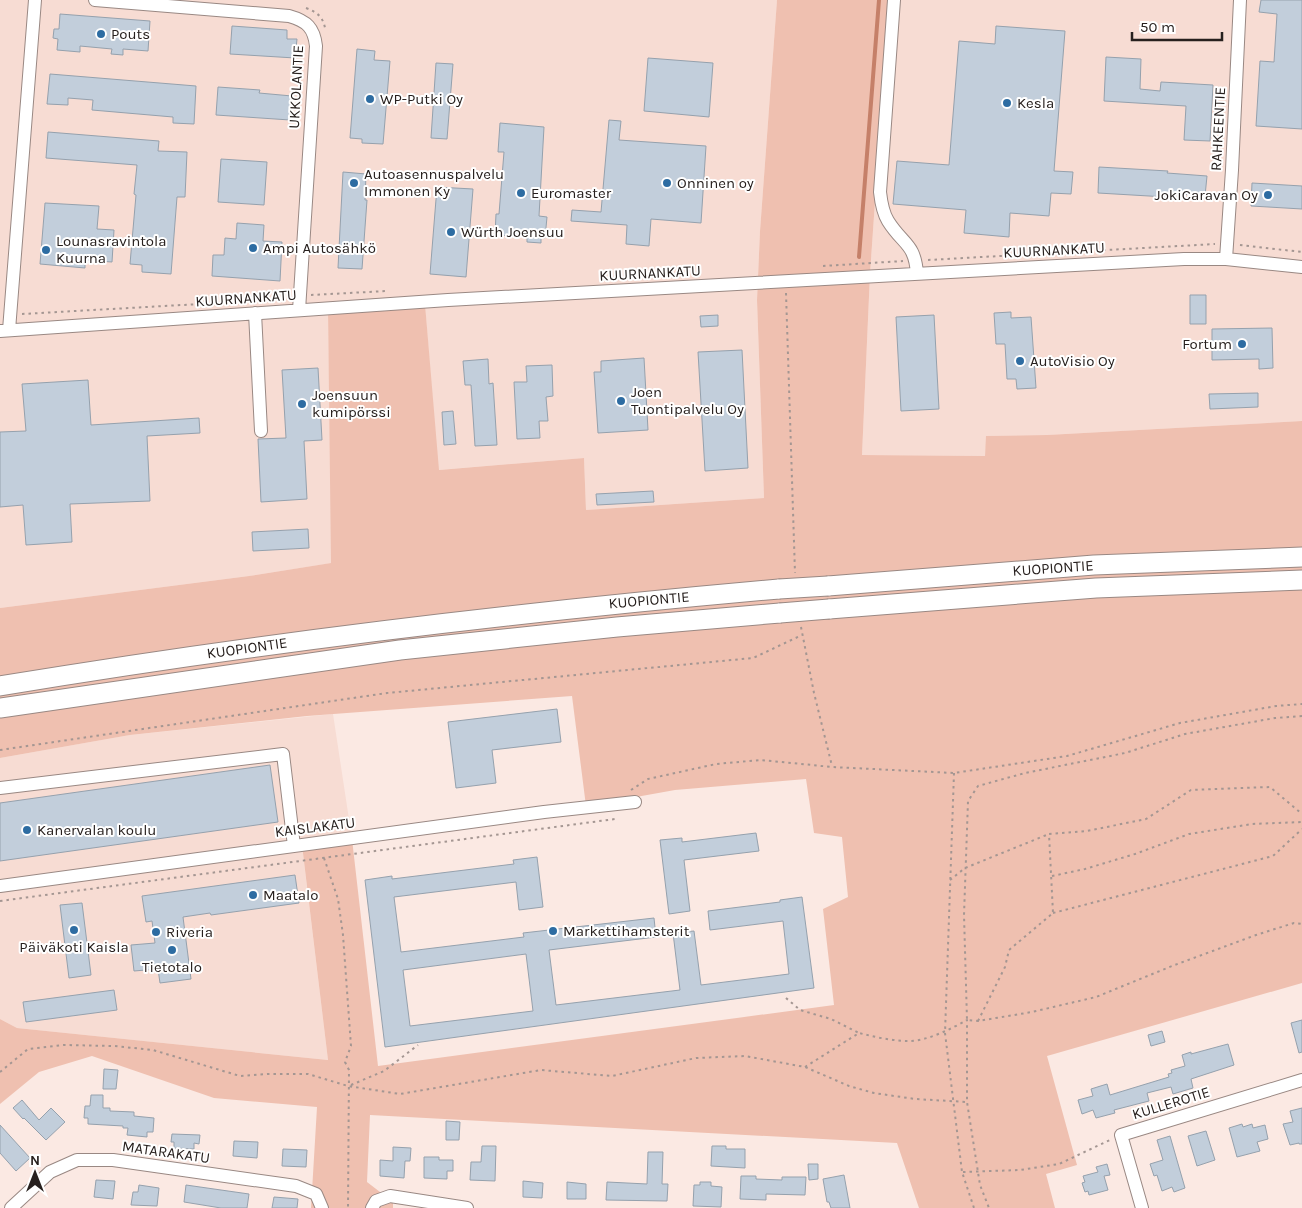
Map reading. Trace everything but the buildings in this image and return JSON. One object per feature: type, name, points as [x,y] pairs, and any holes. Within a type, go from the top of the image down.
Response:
[{"type":"highway","name":"KUOPIONTIE","points":[[0,686],[98,670],[397,628],[613,604],[778,589],[1094,565],[1302,557]]},
{"type":"highway","name":"KUOPIONTIE","points":[[0,708],[400,650],[617,627],[1096,588],[1302,580]]},
{"type":"street","points":[[4,330],[35,0]]},
{"type":"street","name":"UKKOLANTIE","points":[[94,0],[289,16],[300,19],[310,26],[315,36],[316,46],[299,310]]},
{"type":"street","points":[[894,0],[880,192],[887,220],[912,249],[918,274]]},
{"type":"street","name":"RAHKEENTIE","points":[[1226,259],[1233,161],[1240,0]]},
{"type":"street","name":"KUURNANKATU","points":[[4,330],[299,310],[1184,259],[1226,259],[1302,267]]},
{"type":"street","points":[[255,313],[261,431]]},
{"type":"street","points":[[0,788],[283,754],[294,846]]},
{"type":"street","name":"KAISLAKATU","points":[[0,886],[544,812],[635,802]]},
{"type":"street","name":"KULLEROTIE","points":[[1142,1208],[1121,1135],[1302,1080]]},
{"type":"street","name":"MATARAKATU","points":[[11,1208],[50,1172],[77,1160],[113,1160],[296,1186],[316,1194],[322,1208]]},
{"type":"street","points":[[372,1208],[376,1201],[390,1196],[467,1208]]},
{"type":"path","points":[[786,281],[795,571]]},
{"type":"path","points":[[801,627],[814,693],[832,767]]},
{"type":"path","points":[[0,750],[387,693],[753,658],[800,636]]},
{"type":"path","points":[[0,901],[615,819],[617,798],[648,779],[716,764],[761,760],[832,767],[954,773],[1067,756],[1180,723],[1276,706],[1302,704]]},
{"type":"path","points":[[989,1208],[980,1185],[967,1102],[964,915],[968,801],[978,786],[1025,773],[1125,753],[1185,734],[1275,718],[1302,716]]},
{"type":"path","points":[[954,773],[945,1032],[962,1172],[974,1208]]},
{"type":"path","points":[[949,880],[966,868],[1049,834],[1087,831],[1146,819],[1191,790],[1270,787],[1302,814]]},
{"type":"path","points":[[1051,877],[1135,854],[1189,834],[1252,824],[1302,822]]},
{"type":"path","points":[[978,1021],[1005,967],[1009,950],[1053,913],[1273,856],[1302,829]]},
{"type":"path","points":[[1049,834],[1053,913]]},
{"type":"path","points":[[324,858],[338,899],[343,935],[351,1046],[345,1062],[348,1070],[348,1208]]},
{"type":"path","points":[[786,998],[800,1010],[831,1019],[859,1033],[881,1038],[910,1041],[945,1032],[967,1020],[978,1021],[1032,1012],[1096,997],[1256,934],[1294,923],[1302,924]]},
{"type":"path","points":[[805,1067],[859,1033]]},
{"type":"path","points":[[0,1072],[28,1049],[64,1045],[114,1046],[153,1050],[240,1076],[308,1074],[348,1086],[400,1094],[541,1070],[612,1076],[696,1058],[745,1056],[805,1067],[849,1086],[874,1092],[915,1099],[967,1102]]},
{"type":"path","points":[[348,1086],[364,1081],[384,1071],[418,1045]]},
{"type":"path","points":[[962,1172],[1020,1170],[1059,1164],[1121,1135]]},
{"type":"shaded area","points":[[0,0],[777,0],[760,231],[757,300],[764,498],[586,510],[584,458],[438,470],[425,304],[328,311],[332,563],[249,576],[0,608]]},
{"type":"shaded area","points":[[777,0],[889,0],[870,274],[862,455],[985,456],[986,436],[1047,435],[1302,421],[1302,983],[1047,1056],[1077,1165],[1046,1174],[1055,1208],[919,1208],[897,1143],[370,1115],[367,1182],[393,1202],[393,1208],[311,1208],[317,1107],[214,1098],[92,1056],[39,1072],[0,1104],[0,1019],[17,1028],[328,1060],[302,845],[352,839],[378,1066],[834,1005],[823,909],[848,897],[842,837],[814,833],[806,779],[675,790],[586,806],[572,696],[307,716],[130,735],[0,758],[0,608],[249,576],[331,563],[328,310],[425,304],[439,470],[584,458],[586,510],[764,498],[757,300],[760,231]]},
{"type":"shaded area","points":[[889,0],[1302,0],[1302,421],[1047,435],[987,436],[985,456],[862,455],[870,274]]},
{"type":"shaded area","name":"Riveria","points":[[333,714],[352,839],[302,846],[328,1060],[17,1028],[0,1019],[0,758],[130,735]]},
{"type":"waterway","points":[[859,257],[879,0]]},
{"type":"place","name":"Pouts","points":[[101,34]]},
{"type":"place","name":"WP-Putki Oy","points":[[370,99]]},
{"type":"place","name":"Kesla","points":[[1007,103]]},
{"type":"place","name":"Autoasennuspalvelu Immonen Ky","points":[[354,183]]},
{"type":"place","name":"Onninen oy","points":[[667,183]]},
{"type":"place","name":"Euromaster","points":[[521,193]]},
{"type":"place","name":"JokiCaravan Oy","points":[[1268,195]]},
{"type":"place","name":"Würth Joensuu","points":[[451,232]]},
{"type":"place","name":"Ampi Autosähkö","points":[[253,248]]},
{"type":"place","name":"Lounasravintola Kuurna","points":[[46,250]]},
{"type":"place","name":"Fortum","points":[[1242,344]]},
{"type":"place","name":"AutoVisio Oy","points":[[1020,361]]},
{"type":"place","name":"Joen Tuontipalvelu Oy","points":[[621,401]]},
{"type":"place","name":"Joensuun kumipörssi","points":[[302,404]]},
{"type":"place","name":"Kanervalan koulu","points":[[27,830]]},
{"type":"place","name":"Maatalo","points":[[253,895]]},
{"type":"place","name":"Päiväkoti Kaisla","points":[[74,930]]},
{"type":"place","name":"Markettihamsterit","points":[[553,931]]},
{"type":"place","name":"Riveria","points":[[156,932]]},
{"type":"place","name":"Tietotalo","points":[[172,950]]}]
